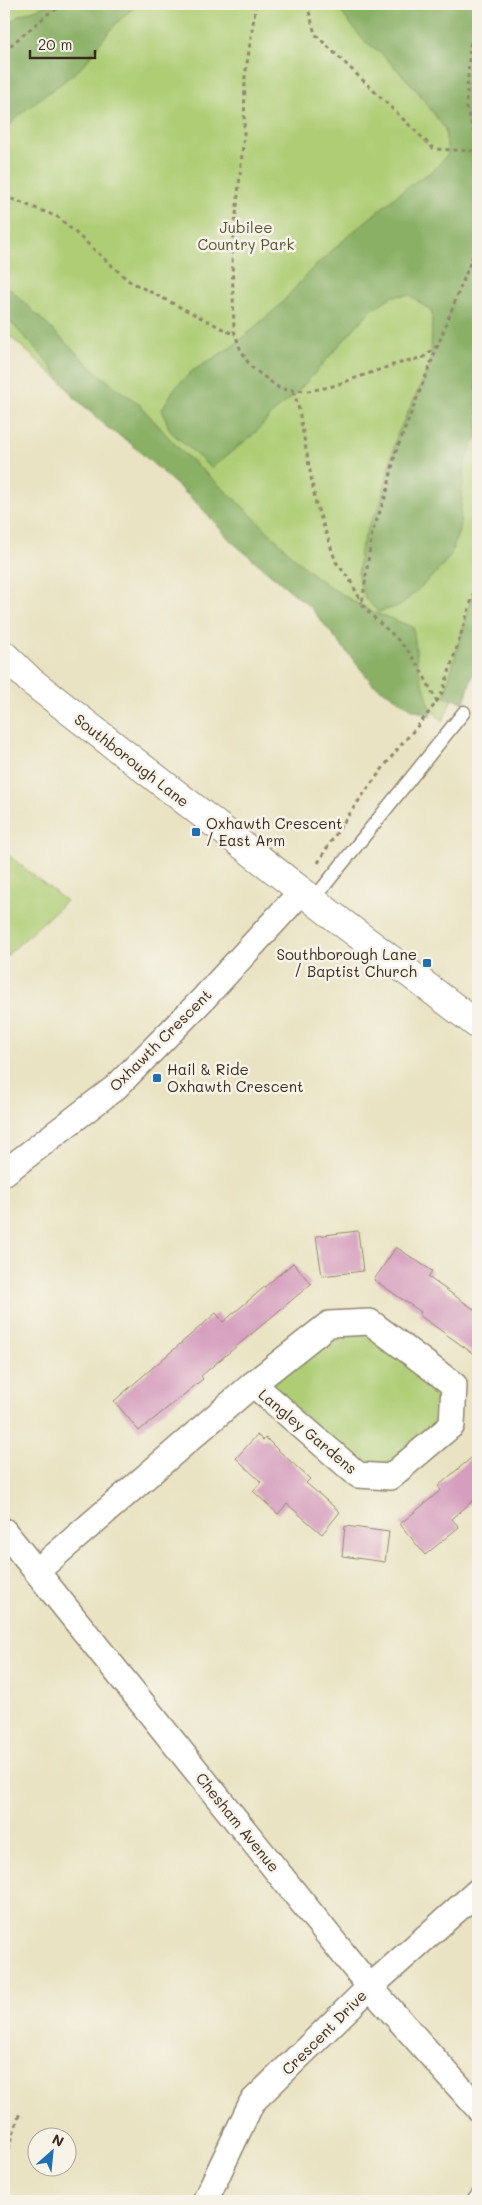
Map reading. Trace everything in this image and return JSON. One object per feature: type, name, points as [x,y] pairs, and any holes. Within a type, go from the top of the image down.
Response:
[{"type":"street","name":"Southborough Lane","points":[[4,655],[31,681],[478,1025]]},
{"type":"street","name":"Oxhawth Crescent","points":[[4,1173],[116,1087],[308,895]]},
{"type":"street","name":"Langley Gardens","points":[[37,1571],[253,1384],[329,1324],[370,1322],[454,1385],[452,1425],[390,1477],[358,1475],[253,1384]]},
{"type":"street","name":"Chesham Avenue","points":[[4,1531],[370,1987],[478,2108]]},
{"type":"street","name":"Crescent Drive","points":[[205,2201],[252,2102],[370,1987],[478,1891]]},
{"type":"lane","points":[[308,895],[464,712]]},
{"type":"lane","points":[[473,2201],[478,2194]]},
{"type":"path","points":[[4,51],[49,13],[67,4]]},
{"type":"path","points":[[256,4],[246,77],[244,134],[232,256],[235,335],[240,348],[250,366],[280,389],[308,392],[330,388],[393,364],[424,357],[439,344]]},
{"type":"path","points":[[307,4],[315,34],[434,149],[478,151]]},
{"type":"path","points":[[478,28],[470,46],[466,106],[478,145]]},
{"type":"path","points":[[4,196],[58,217],[129,281],[235,335]]},
{"type":"path","points":[[362,604],[372,533],[387,492],[395,454],[478,243]]},
{"type":"path","points":[[294,391],[316,504],[336,562],[350,580],[362,604],[374,620],[401,643],[420,671],[437,702]]},
{"type":"path","points":[[308,895],[338,830],[394,754],[437,702],[443,691],[478,580]]},
{"type":"path","points":[[4,2164],[20,2112]]},
{"type":"green space","name":"Jubilee Country Park","points":[[4,4],[478,4],[478,633],[443,721],[4,331]]},
{"type":"green space","points":[[50,4],[139,4],[106,35],[80,69],[20,114],[4,132],[4,28],[18,16]]},
{"type":"green space","points":[[339,4],[478,4],[478,350],[476,361],[478,433],[465,462],[459,531],[450,556],[438,571],[400,606],[378,612],[365,598],[358,576],[360,550],[369,525],[380,505],[397,435],[431,364],[432,312],[410,295],[392,296],[369,312],[294,396],[278,408],[254,434],[211,468],[170,431],[162,409],[174,389],[191,372],[233,346],[279,306],[309,272],[347,237],[407,187],[434,170],[448,154],[445,129],[414,87],[379,51],[365,42],[344,16]]},
{"type":"green space","points":[[4,283],[90,366],[116,388],[137,402],[180,450],[240,504],[305,568],[328,586],[370,611],[413,627],[419,673],[431,716],[414,710],[373,684],[310,607],[231,541],[199,505],[129,442],[109,429],[73,396],[46,360],[4,315]]},
{"type":"green space","points":[[478,580],[478,658],[464,702],[444,697]]},
{"type":"green space","points":[[4,852],[66,901],[4,958]]},
{"type":"green space","points":[[368,1334],[436,1383],[438,1421],[384,1468],[356,1463],[271,1386],[332,1335]]},
{"type":"building","points":[[358,1231],[363,1271],[322,1276],[316,1236]]},
{"type":"building","points":[[396,1247],[432,1271],[428,1277],[478,1312],[478,1357],[419,1315],[421,1312],[374,1280]]},
{"type":"building","points":[[293,1263],[311,1284],[201,1376],[203,1379],[139,1431],[114,1401],[216,1313],[223,1322]]},
{"type":"building","points":[[257,1435],[263,1440],[266,1438],[310,1479],[306,1483],[340,1512],[322,1534],[287,1504],[278,1514],[253,1491],[261,1482],[236,1458]]},
{"type":"building","points":[[478,1452],[478,1496],[452,1519],[459,1527],[425,1555],[400,1524],[441,1490],[438,1486]]},
{"type":"building","points":[[345,1526],[389,1532],[385,1562],[342,1556]]},
{"type":"place","name":"Oxhawth Crescent / East Arm","points":[[196,832]]},
{"type":"place","name":"Southborough Lane / Baptist Church","points":[[427,963]]},
{"type":"place","name":"Hail & Ride Oxhawth Crescent","points":[[157,1078]]}]
